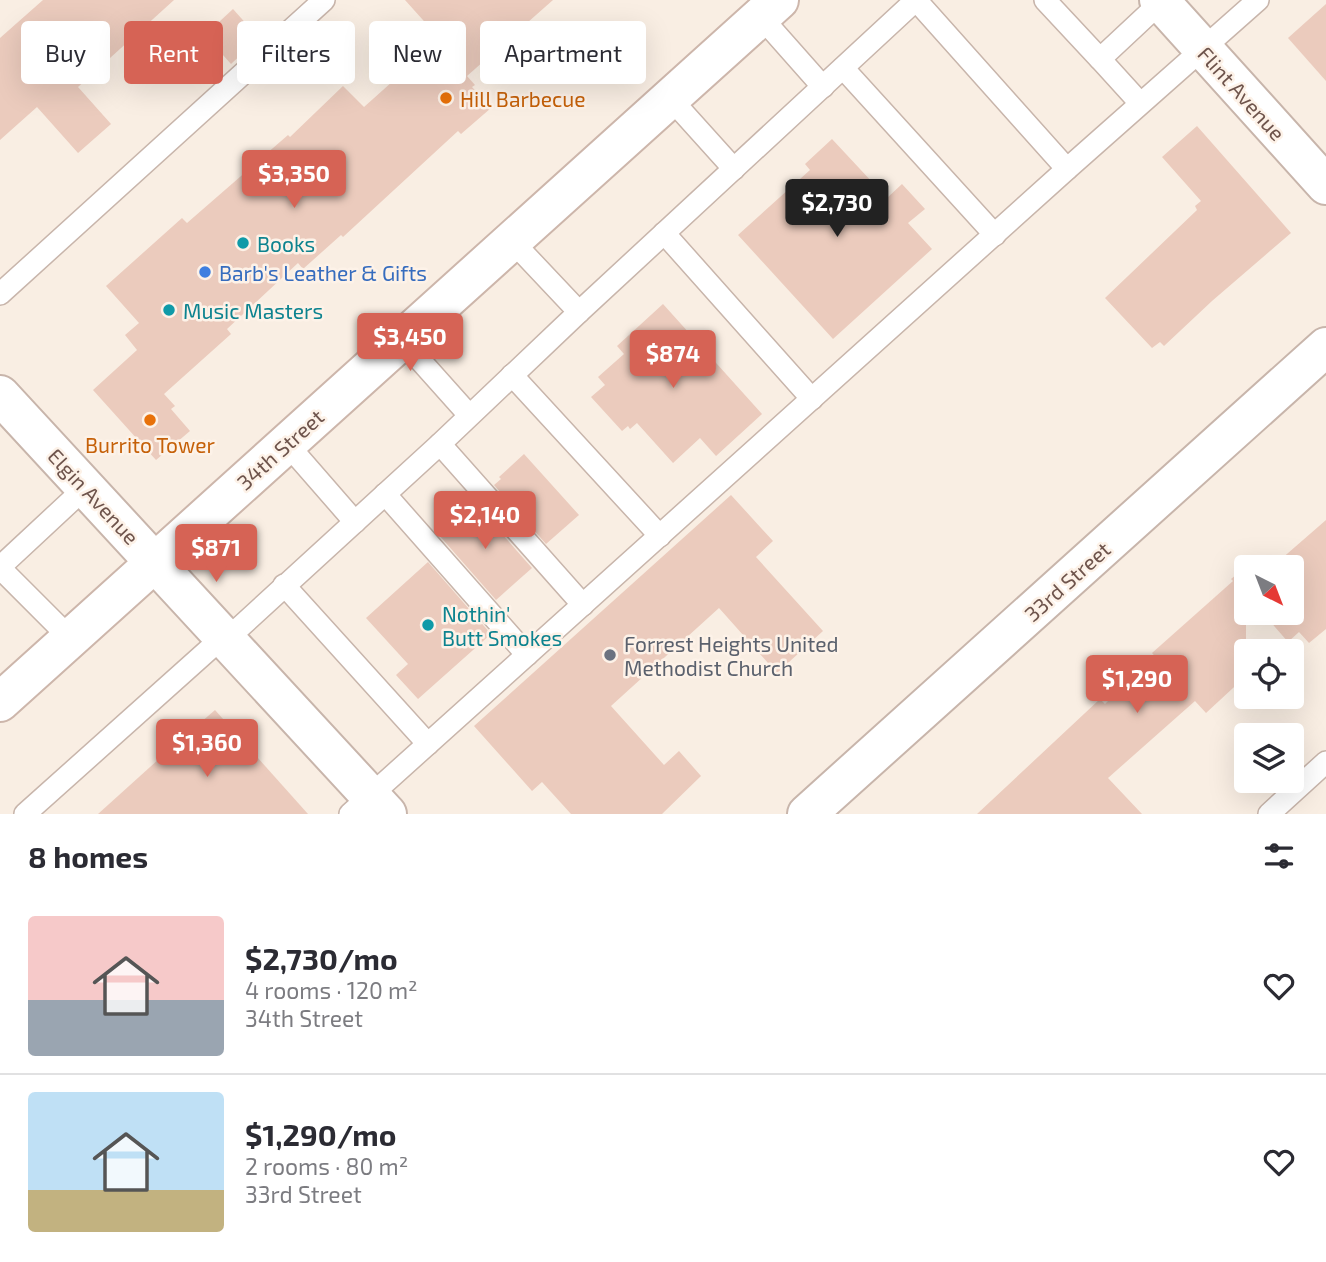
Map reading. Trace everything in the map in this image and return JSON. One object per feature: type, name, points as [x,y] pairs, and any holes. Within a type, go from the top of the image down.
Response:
[{"type":"street","name":"Flint Avenue","points":[[1160,1],[1326,186]]},
{"type":"street","name":"34th Street","points":[[0,702],[770,8]]},
{"type":"street","name":"33rd Street","points":[[807,814],[1326,347]]},
{"type":"street","name":"Elgin Avenue","points":[[0,395],[225,637],[369,808]]},
{"type":"lane","points":[[0,294],[324,0]]},
{"type":"lane","points":[[1045,0],[1140,103]]},
{"type":"lane","points":[[369,808],[428,744],[1258,0]]},
{"type":"lane","points":[[1100,59],[1160,1]]},
{"type":"lane","points":[[26,814],[440,444],[843,68],[906,3],[1067,169]]},
{"type":"lane","points":[[770,8],[823,86]]},
{"type":"lane","points":[[843,68],[995,235]]},
{"type":"lane","points":[[670,98],[734,169]]},
{"type":"lane","points":[[664,233],[812,398]]},
{"type":"lane","points":[[512,241],[579,312]]},
{"type":"lane","points":[[402,340],[469,415]]},
{"type":"lane","points":[[512,374],[660,536]]},
{"type":"lane","points":[[286,444],[355,522]]},
{"type":"lane","points":[[440,444],[583,605]]},
{"type":"lane","points":[[70,638],[0,567],[86,487]]},
{"type":"lane","points":[[384,494],[527,655]]},
{"type":"lane","points":[[284,585],[428,744]]},
{"type":"lane","points":[[1269,814],[1326,762]]},
{"type":"building","points":[[43,0],[174,0],[151,21],[124,21],[124,45],[110,58],[110,21],[21,21],[21,84],[81,84],[78,87],[111,124],[78,153],[37,107],[0,140],[0,38]]},
{"type":"building","points":[[405,0],[553,0],[529,21],[480,21],[480,65],[467,76],[475,85],[472,87],[491,108],[461,134],[458,131],[343,237],[341,235],[303,269],[298,263],[227,329],[231,334],[164,394],[175,406],[171,409],[190,431],[156,460],[93,390],[137,350],[125,335],[139,323],[106,286],[182,218],[187,223],[288,135],[290,137],[343,86],[364,107],[390,84],[466,84],[466,21],[424,21]]},
{"type":"building","points":[[1326,4],[1326,81],[1288,38]]},
{"type":"building","points":[[233,9],[244,21],[237,21],[237,58],[231,64],[223,55],[223,21],[220,21]]},
{"type":"building","points":[[1197,126],[1291,233],[1164,346],[1160,342],[1152,348],[1105,298],[1197,210],[1195,206],[1201,201],[1162,157]]},
{"type":"building","points":[[832,139],[887,198],[902,184],[925,209],[908,223],[932,249],[833,339],[738,235],[810,170],[805,164]]},
{"type":"building","points":[[663,304],[762,414],[716,456],[700,438],[673,463],[637,423],[622,431],[591,397],[605,385],[598,377],[624,354],[617,346]]},
{"type":"building","points":[[524,454],[579,515],[546,544],[494,485]]},
{"type":"building","name":"Forrest Heights United Methodist Church","points":[[731,495],[773,541],[756,557],[823,631],[777,673],[719,608],[611,706],[664,765],[679,751],[701,776],[662,814],[571,814],[542,782],[532,791],[474,726]]},
{"type":"building","points":[[474,502],[532,568],[496,600],[438,534]]},
{"type":"building","points":[[1326,520],[1326,629],[1309,643],[1299,632],[1291,639],[1285,639],[1273,625],[1304,625],[1304,555],[1286,555]]},
{"type":"building","name":"Nothin' Butt Smokes","points":[[428,562],[491,634],[418,699],[396,675],[408,664],[366,618]]},
{"type":"building","points":[[1234,577],[1234,625],[1246,625],[1246,639],[1234,639],[1234,687],[1206,713],[1195,701],[1108,778],[1142,814],[977,814],[1100,699],[1105,704],[1113,696],[1116,699],[1159,661],[1152,653],[1233,581],[1231,579]]},
{"type":"building","points":[[215,710],[308,814],[98,814],[170,749]]},
{"type":"place","name":"Hill Barbecue","points":[[446,98]]},
{"type":"place","name":"Books","points":[[243,243]]},
{"type":"place","name":"Barb's Leather & Gifts","points":[[205,272]]},
{"type":"place","name":"Music Masters","points":[[169,310]]},
{"type":"place","name":"Burrito Tower","points":[[150,420]]},
{"type":"place","name":"Nothin' Butt Smokes","points":[[428,625]]},
{"type":"place","name":"Forrest Heights United Methodist Church","points":[[610,655]]}]
